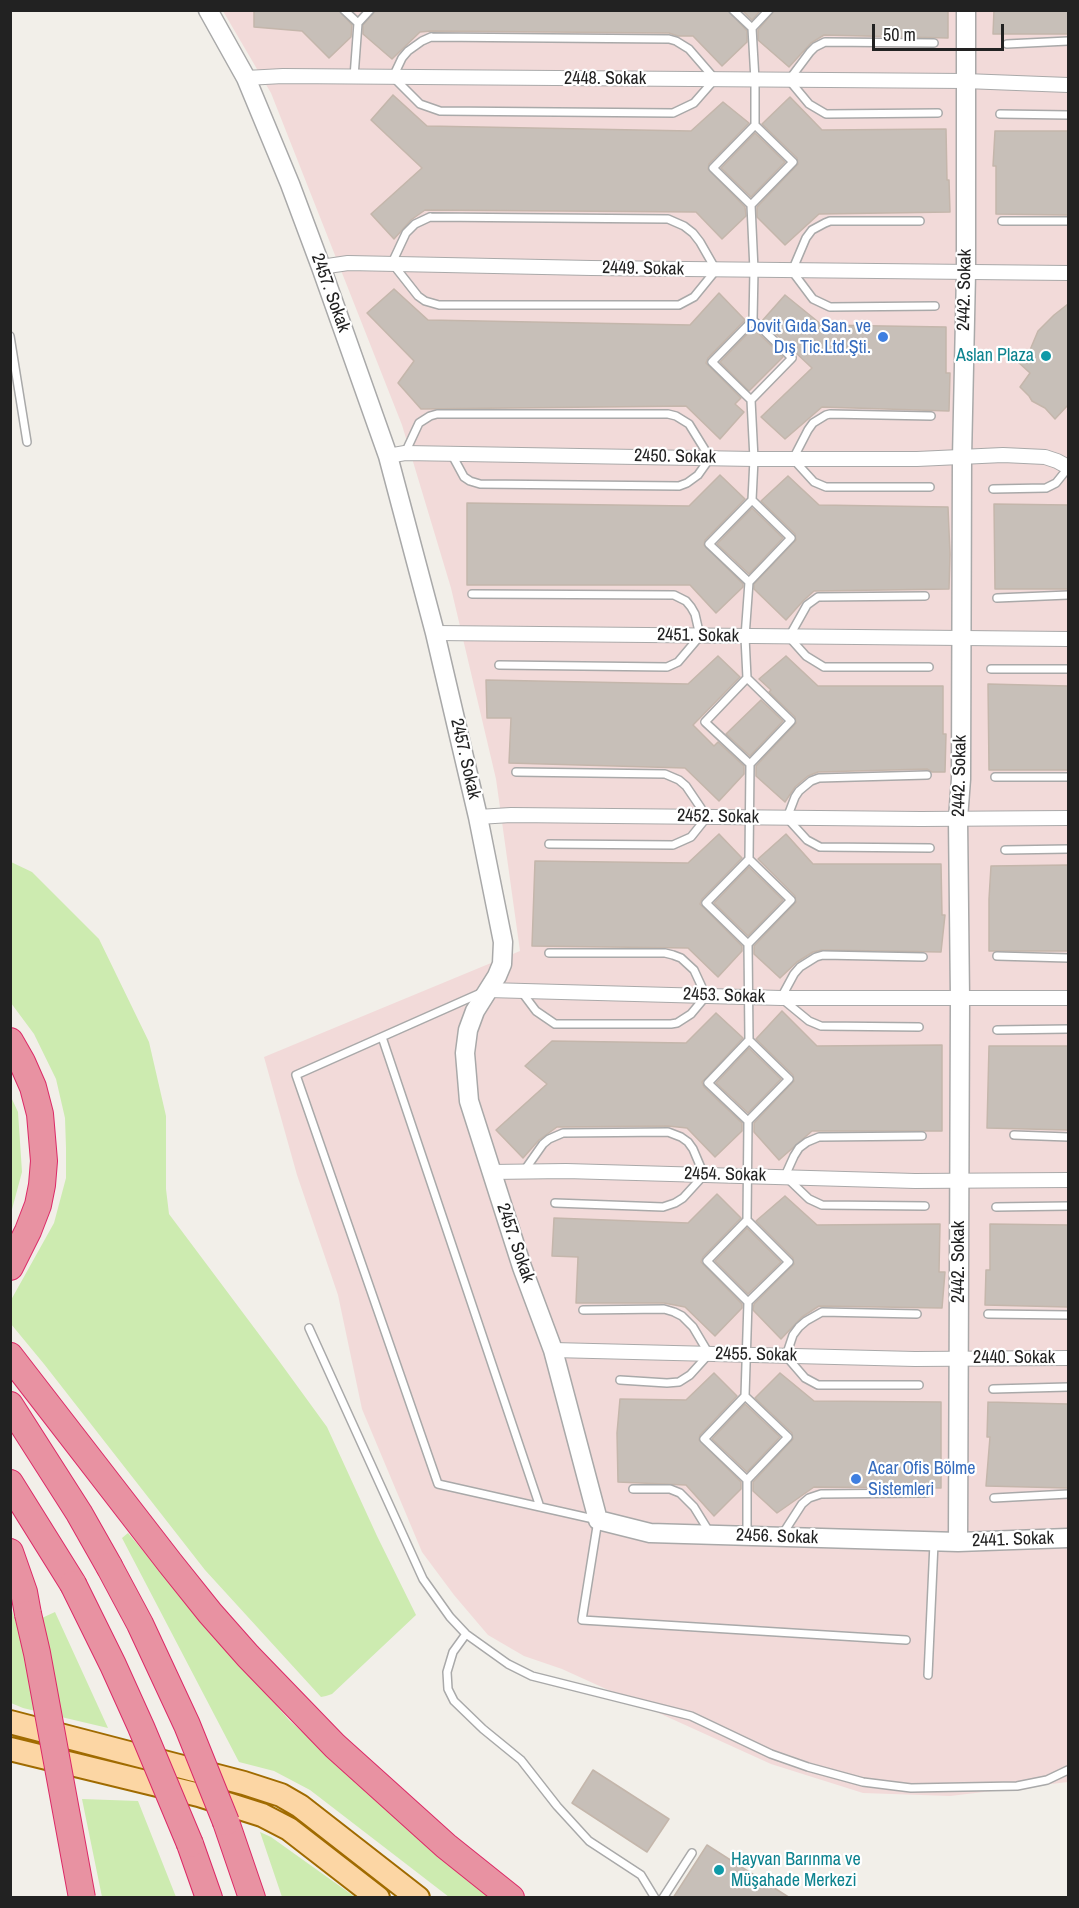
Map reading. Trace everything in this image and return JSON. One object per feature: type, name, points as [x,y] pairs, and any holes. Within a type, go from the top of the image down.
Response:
[{"type":"highway","points":[[10,1041],[33,1087],[40,1114],[44,1161],[38,1205],[10,1267]]},
{"type":"highway","points":[[10,1356],[170,1563],[210,1613],[256,1664],[335,1746],[446,1846],[510,1898]]},
{"type":"highway","points":[[10,1405],[79,1513],[140,1624],[187,1725],[226,1822],[252,1898]]},
{"type":"highway","points":[[10,1483],[73,1584],[113,1665],[190,1844],[208,1898]]},
{"type":"highway","points":[[10,1552],[24,1592],[37,1653],[82,1898]]},
{"type":"highway","points":[[190,1844],[189,1884],[192,1898]]},
{"type":"main road","points":[[10,1722],[244,1783],[280,1795],[300,1806],[418,1898]]},
{"type":"main road","points":[[10,1749],[199,1795],[262,1815],[289,1829],[378,1898]]},
{"type":"street","name":"2457. Sokak","points":[[208,10],[246,78],[396,454],[478,817],[503,942],[502,964],[475,1011],[468,1030],[465,1053],[469,1101],[522,1267],[553,1350],[598,1521]]},
{"type":"street","name":"2442. Sokak","points":[[958,1542],[960,999],[958,819],[966,273],[966,10]]},
{"type":"street","name":"2448. Sokak","points":[[246,78],[965,81],[1068,85]]},
{"type":"street","name":"2449. Sokak","points":[[321,267],[348,263],[392,263],[716,270],[1068,273]]},
{"type":"street","name":"2450. Sokak","points":[[396,454],[754,459],[962,458],[1003,455],[1045,457],[1068,468]]},
{"type":"street","name":"2451. Sokak","points":[[435,633],[1068,639]]},
{"type":"street","name":"2452. Sokak","points":[[478,817],[511,815],[1068,818]]},
{"type":"street","name":"2453. Sokak","points":[[488,990],[781,998],[1068,998]]},
{"type":"street","name":"2454. Sokak","points":[[491,1172],[704,1174],[960,1181],[1068,1180]]},
{"type":"street","name":"2455. Sokak","points":[[553,1350],[959,1358]]},
{"type":"street","name":"2440. Sokak","points":[[959,1358],[1068,1358]]},
{"type":"street","name":"2456. Sokak","points":[[598,1521],[650,1533],[958,1542]]},
{"type":"street","name":"2441. Sokak","points":[[958,1542],[1068,1538]]},
{"type":"lane","points":[[344,10],[358,24]]},
{"type":"lane","points":[[354,77],[358,24],[370,10]]},
{"type":"lane","points":[[733,10],[752,28],[755,126],[713,168],[751,205],[754,270],[753,320],[712,362],[751,400],[754,459],[752,500],[710,544],[749,582]]},
{"type":"lane","points":[[752,28],[769,10]]},
{"type":"lane","points":[[431,37],[657,39],[676,41],[689,49],[715,80],[694,103],[673,113],[498,112],[433,110],[420,104],[393,77],[408,51],[431,37]]},
{"type":"lane","points":[[1007,44],[1068,41]]},
{"type":"lane","points":[[934,43],[825,42],[810,52],[789,80],[809,104],[826,114],[938,113]]},
{"type":"lane","points":[[1000,114],[1068,115]]},
{"type":"lane","points":[[751,205],[793,162],[755,126]]},
{"type":"lane","points":[[430,217],[668,219],[693,233],[716,270],[699,291],[679,305],[439,305],[425,301],[418,296],[392,263],[406,233],[430,217]]},
{"type":"lane","points":[[920,221],[830,221],[812,230],[806,238],[792,271],[813,299],[830,307],[935,306]]},
{"type":"lane","points":[[1002,221],[1068,221]]},
{"type":"lane","points":[[751,400],[792,358],[753,320]]},
{"type":"lane","points":[[10,336],[27,442]]},
{"type":"lane","points":[[396,454],[419,423],[437,414],[668,414],[684,419],[689,424],[710,458],[698,475],[679,486],[480,484],[464,477],[451,453]]},
{"type":"lane","points":[[930,487],[826,487],[814,482],[793,459],[813,423],[825,415],[931,416]]},
{"type":"lane","points":[[993,489],[1046,488],[1056,483],[1068,468]]},
{"type":"lane","points":[[748,1121],[708,1083],[749,1040],[748,944],[706,903],[748,859],[750,764],[791,721],[747,678],[745,637],[749,582],[791,538],[752,500]]},
{"type":"lane","points":[[472,594],[674,595],[686,601],[691,607],[700,636],[678,662],[667,667],[499,664]]},
{"type":"lane","points":[[997,598],[1068,595]]},
{"type":"lane","points":[[925,596],[818,597],[807,605],[789,637],[806,656],[824,666],[929,666]]},
{"type":"lane","points":[[991,669],[1068,669]]},
{"type":"lane","points":[[747,678],[705,722],[750,764]]},
{"type":"lane","points":[[516,772],[665,774],[686,786],[707,817],[691,837],[673,845],[549,844]]},
{"type":"lane","points":[[927,775],[819,778],[811,781],[799,791],[787,818],[807,840],[820,847],[930,848]]},
{"type":"lane","points":[[995,777],[1068,777]]},
{"type":"lane","points":[[1005,850],[1068,849]]},
{"type":"lane","points":[[748,859],[791,900],[748,944]]},
{"type":"lane","points":[[520,991],[536,1011],[555,1024],[677,1023],[691,1014],[706,996],[694,970],[681,958],[673,955],[665,953],[549,952]]},
{"type":"lane","points":[[919,1027],[821,1026],[809,1021],[781,998],[800,966],[816,957],[823,955],[923,957]]},
{"type":"lane","points":[[997,956],[1068,958]]},
{"type":"lane","points":[[488,990],[296,1075],[438,1484],[598,1521],[582,1620],[906,1640]]},
{"type":"lane","points":[[998,1029],[1068,1029]]},
{"type":"lane","points":[[382,1036],[540,1507]]},
{"type":"lane","points":[[748,1302],[706,1261],[747,1220],[748,1121],[789,1079],[749,1040]]},
{"type":"lane","points":[[524,1171],[543,1144],[563,1133],[668,1132],[688,1142],[704,1174],[683,1198],[663,1207],[555,1203]]},
{"type":"lane","points":[[1014,1134],[1068,1137]]},
{"type":"lane","points":[[922,1136],[819,1137],[799,1148],[785,1176],[809,1199],[828,1206],[925,1206]]},
{"type":"lane","points":[[996,1207],[1068,1206]]},
{"type":"lane","points":[[747,1220],[789,1262],[748,1302],[745,1396],[704,1439],[747,1480]]},
{"type":"lane","points":[[583,1310],[664,1309],[674,1312],[688,1321],[709,1354],[690,1375],[679,1382],[620,1380]]},
{"type":"lane","points":[[917,1314],[822,1312],[799,1327],[793,1335],[786,1356],[805,1378],[818,1385],[919,1385]]},
{"type":"lane","points":[[988,1314],[1068,1316]]},
{"type":"lane","points":[[309,1328],[423,1579],[450,1617],[466,1634],[508,1664],[532,1676],[595,1694],[691,1716],[771,1754],[863,1782],[911,1788],[1017,1786],[1047,1780],[1068,1770]]},
{"type":"lane","points":[[993,1389],[1068,1387]]},
{"type":"lane","points":[[745,1396],[788,1437],[747,1480],[747,1536]]},
{"type":"lane","points":[[633,1489],[670,1489],[680,1493],[694,1507],[711,1535]]},
{"type":"lane","points":[[780,1537],[802,1504],[809,1498],[821,1494],[927,1493]]},
{"type":"lane","points":[[994,1498],[1068,1494]]},
{"type":"lane","points":[[928,1675],[934,1541]]},
{"type":"lane","points":[[466,1634],[453,1652],[447,1672],[448,1689],[454,1701],[483,1729],[521,1760],[557,1806],[589,1841],[641,1875],[655,1898]]},
{"type":"lane","points":[[663,1898],[692,1853]]},
{"type":"shaded area","points":[[223,11],[1068,11],[1068,1782],[950,1796],[863,1793],[771,1764],[562,1669],[524,1656],[488,1635],[422,1552],[362,1409],[338,1295],[297,1175],[264,1057],[520,951],[496,779],[451,588],[402,425],[271,93]]},
{"type":"green space","points":[[11,862],[32,872],[99,939],[149,1042],[166,1116],[166,1189],[169,1214],[327,1427],[416,1615],[332,1694],[321,1697],[205,1570],[11,1324],[11,1300],[54,1223],[66,1178],[66,1148],[65,1118],[56,1079],[34,1034],[11,1003]]},
{"type":"green space","points":[[11,1097],[18,1112],[22,1172],[11,1213]]},
{"type":"green space","points":[[128,1533],[289,1720],[422,1841],[494,1897],[449,1897],[310,1790],[274,1771],[239,1762],[122,1538]]},
{"type":"green space","points":[[10,1604],[18,1629],[55,1612],[108,1728],[23,1708],[11,1703]]},
{"type":"green space","points":[[82,1799],[138,1801],[176,1897],[102,1897]]},
{"type":"green space","points":[[260,1832],[271,1837],[355,1897],[282,1897]]},
{"type":"building","points":[[254,10],[339,10],[352,25],[351,37],[329,58],[302,31],[254,27]]},
{"type":"building","points":[[376,10],[728,10],[747,31],[747,42],[722,66],[693,36],[678,36],[669,33],[431,31],[420,32],[392,59],[363,34],[363,25]]},
{"type":"building","points":[[742,10],[761,10],[752,20]]},
{"type":"building","points":[[775,10],[948,10],[948,38],[824,35],[811,43],[789,67],[758,40],[758,30]]},
{"type":"building","points":[[994,10],[1068,10],[1068,34],[993,34]]},
{"type":"building","points":[[393,95],[427,126],[691,131],[723,102],[749,123],[709,164],[708,169],[745,207],[746,216],[722,239],[696,212],[425,210],[411,220],[394,239],[371,214],[422,168],[371,120]]},
{"type":"building","points":[[790,97],[822,130],[946,129],[950,212],[819,214],[785,245],[757,217],[757,207],[798,164],[797,158],[762,124]]},
{"type":"building","points":[[995,131],[1068,131],[1068,215],[996,214],[996,166],[993,166]]},
{"type":"building","points":[[755,133],[785,162],[751,197],[721,168]]},
{"type":"building","points":[[394,289],[428,320],[690,325],[719,293],[745,320],[708,358],[706,363],[741,398],[735,404],[744,412],[720,439],[686,406],[421,409],[398,383],[414,361],[367,313]]},
{"type":"building","points":[[785,295],[822,325],[946,327],[946,373],[950,373],[949,411],[822,407],[785,439],[761,417],[812,368],[762,321]]},
{"type":"building","name":"Aslan Plaza","points":[[1068,304],[1068,405],[1055,419],[1045,408],[1032,401],[1020,387],[1030,373],[1018,362],[1030,350],[1038,331]]},
{"type":"building","points":[[753,328],[783,357],[749,391],[720,362]]},
{"type":"building","points":[[720,475],[745,499],[705,540],[704,545],[743,584],[743,587],[716,613],[690,585],[467,585],[467,503],[689,506]]},
{"type":"building","points":[[788,476],[819,505],[948,507],[949,589],[814,591],[786,620],[754,589],[754,584],[796,540],[795,534],[761,501]]},
{"type":"building","points":[[994,504],[1068,505],[1068,589],[995,589]]},
{"type":"building","points":[[752,508],[783,538],[749,574],[717,544]]},
{"type":"building","points":[[718,656],[740,677],[693,725],[714,746],[718,742],[744,766],[744,774],[719,801],[685,768],[509,763],[511,718],[487,718],[486,680],[688,684]]},
{"type":"building","points":[[786,656],[818,686],[943,686],[943,734],[946,734],[945,772],[932,772],[927,769],[818,772],[808,776],[795,787],[785,802],[756,776],[756,766],[796,723],[795,717],[759,679]]},
{"type":"building","points":[[988,684],[1068,686],[1068,770],[989,770]]},
{"type":"building","points":[[761,700],[783,721],[750,756],[726,734]]},
{"type":"building","points":[[719,834],[742,858],[702,899],[700,904],[742,946],[742,951],[718,977],[688,948],[532,946],[535,861],[688,863]]},
{"type":"building","points":[[786,834],[813,864],[941,864],[942,915],[945,915],[941,952],[822,950],[813,952],[797,962],[780,978],[754,954],[754,946],[796,902],[795,896],[758,859]]},
{"type":"building","points":[[1068,865],[1068,951],[989,951],[991,866]]},
{"type":"building","points":[[749,867],[783,900],[748,936],[714,903]]},
{"type":"building","points":[[782,1011],[817,1046],[942,1045],[942,1131],[812,1131],[779,1160],[754,1132],[754,1123],[794,1081],[793,1075],[756,1039]]},
{"type":"building","points":[[716,1013],[743,1038],[702,1082],[704,1087],[742,1123],[742,1131],[715,1157],[687,1128],[668,1126],[557,1127],[539,1140],[523,1158],[496,1130],[547,1084],[525,1066],[552,1041],[686,1043]]},
{"type":"building","points":[[989,1046],[1068,1046],[1068,1130],[987,1128]]},
{"type":"building","points":[[749,1048],[781,1079],[748,1113],[716,1083]]},
{"type":"building","points":[[717,1194],[741,1218],[703,1257],[701,1262],[742,1304],[742,1308],[715,1336],[685,1307],[664,1303],[576,1303],[578,1257],[552,1256],[554,1218],[688,1223]]},
{"type":"building","points":[[785,1196],[817,1225],[940,1224],[939,1272],[945,1272],[942,1308],[819,1306],[802,1317],[781,1339],[753,1310],[754,1304],[794,1264],[793,1258],[756,1221]]},
{"type":"building","points":[[990,1224],[1068,1225],[1068,1307],[985,1305],[986,1270],[990,1270]]},
{"type":"building","points":[[747,1228],[781,1262],[748,1294],[715,1261]]},
{"type":"building","points":[[714,1373],[737,1396],[700,1435],[699,1440],[741,1482],[741,1489],[714,1516],[686,1485],[618,1482],[617,1433],[620,1399],[686,1400]]},
{"type":"building","points":[[780,1373],[814,1401],[941,1402],[941,1488],[814,1487],[777,1513],[753,1491],[753,1482],[793,1439],[792,1433],[755,1398]]},
{"type":"building","points":[[988,1402],[1068,1404],[1068,1488],[986,1486],[990,1437],[987,1437]]},
{"type":"building","points":[[745,1404],[780,1437],[747,1472],[712,1439]]},
{"type":"building","points":[[593,1770],[669,1819],[647,1852],[572,1803]]},
{"type":"building","name":"Hayvan Barınma ve Müşahade Merkezi","points":[[707,1845],[790,1898],[673,1898]]},
{"type":"place","name":"Dovit Gıda San. ve Dış Tic.Ltd.Şti.","points":[[883,337]]},
{"type":"place","name":"Aslan Plaza","points":[[1046,356]]},
{"type":"place","name":"Acar Ofis Bölme Sistemleri","points":[[856,1479]]},
{"type":"place","name":"Hayvan Barınma ve Müşahade Merkezi","points":[[719,1870]]}]
